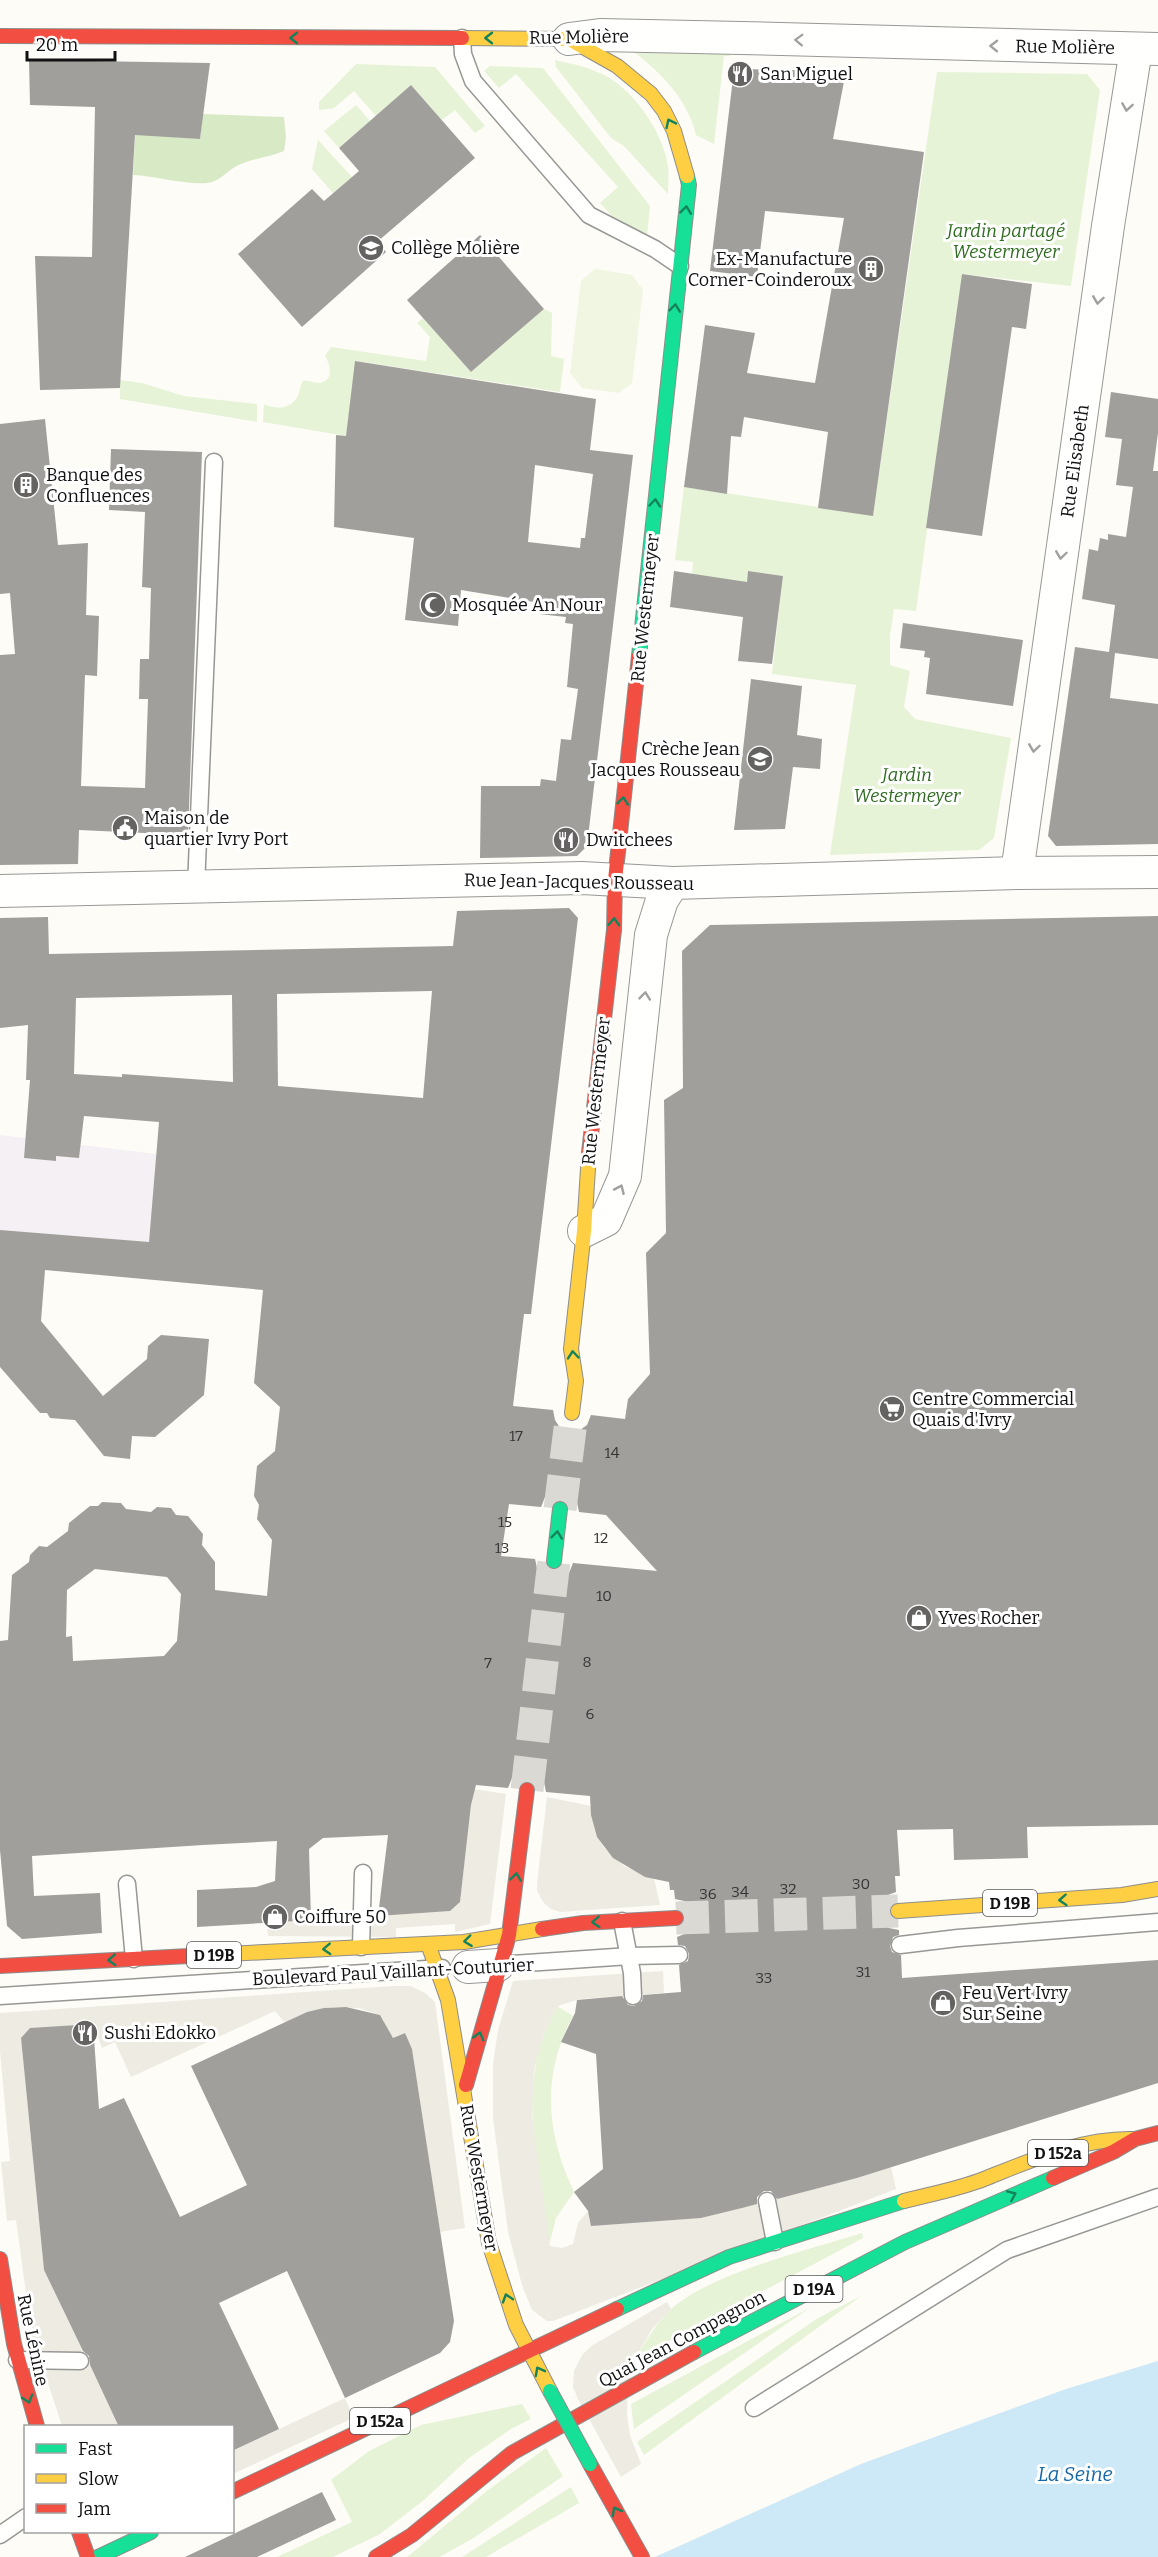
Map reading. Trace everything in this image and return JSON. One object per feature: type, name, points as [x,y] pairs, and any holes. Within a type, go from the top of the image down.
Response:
[{"type":"main road","name":"Rue Molière","points":[[0,36],[569,39]]},
{"type":"main road","name":"Rue Westermeyer","points":[[569,39],[614,61],[639,80],[657,99],[672,124],[684,159],[689,185],[615,880],[614,930],[588,1153],[584,1231],[571,1349],[576,1381],[572,1413]]},
{"type":"main road","points":[[554,1561],[561,1509]]},
{"type":"main road","name":"Rue Westermeyer","points":[[527,1790],[508,1935],[464,2092],[489,2243],[516,2325],[528,2351],[642,2557]]},
{"type":"main road","name":"D 19B","points":[[898,1911],[1122,1895],[1158,1889]]},
{"type":"main road","name":"Boulevard Paul Vaillant-Couturier","points":[[0,1966],[465,1942],[583,1923],[676,1918]]},
{"type":"main road","points":[[428,1944],[448,2000],[464,2092]]},
{"type":"main road","name":"Quai Jean Compagnon","points":[[376,2557],[412,2535],[512,2453],[673,2363],[892,2248],[948,2212],[1113,2152],[1135,2139],[1158,2133]]},
{"type":"main road","name":"D 152a","points":[[234,2491],[729,2257],[919,2197],[984,2179],[1003,2170],[1091,2142],[1110,2138],[1135,2139]]},
{"type":"main road","points":[[919,2197],[948,2212],[984,2179]]},
{"type":"main road","name":"Rue Lénine","points":[[0,2259],[11,2336],[36,2425]]},
{"type":"main road","points":[[79,2533],[88,2557]]},
{"type":"main road","points":[[98,2557],[149,2533]]},
{"type":"street","name":"Rue Molière","points":[[569,39],[600,35],[1147,49]]},
{"type":"street","name":"Rue Elisabeth","points":[[1017,873],[1105,250],[1147,49]]},
{"type":"street","name":"Rue Jean-Jacques Rousseau","points":[[0,891],[582,878],[673,884],[1017,873],[1158,872]]},
{"type":"street","points":[[584,1231],[606,1220],[625,1176],[651,935],[662,900],[673,884]]},
{"type":"street","name":"Boulevard Paul Vaillant-Couturier","points":[[468,1967],[498,1965]]},
{"type":"lane","points":[[462,38],[463,54],[474,81],[589,215],[655,249],[680,266]]},
{"type":"lane","points":[[196,887],[214,462]]},
{"type":"lane","points":[[361,1947],[363,1873]]},
{"type":"lane","points":[[128,1884],[134,1959]]},
{"type":"lane","points":[[622,1921],[630,1956],[633,1996]]},
{"type":"lane","name":"D 19B","points":[[900,1945],[958,1938],[1158,1922]]},
{"type":"lane","name":"Boulevard Paul Vaillant-Couturier","points":[[498,1965],[679,1955]]},
{"type":"lane","name":"Boulevard Paul Vaillant-Couturier","points":[[0,1996],[468,1967]]},
{"type":"lane","points":[[754,2409],[1008,2250],[1158,2197]]},
{"type":"lane","points":[[767,2201],[775,2242]]},
{"type":"lane","points":[[17,2360],[80,2361]]},
{"type":"lane","points":[[0,2535],[24,2518]]},
{"type":"shaded area","points":[[0,1135],[156,1154],[479,1182],[478,1195],[0,1265]]},
{"type":"shaded area","points":[[473,1789],[506,1794],[490,1924],[455,1932],[455,1924],[396,1928],[396,1937],[268,1936],[267,1923],[361,1914],[378,1916],[450,1911],[460,1902]]},
{"type":"shaded area","points":[[547,1797],[591,1806],[594,1827],[604,1848],[624,1866],[654,1879],[660,1905],[560,1912],[544,1903],[537,1891],[537,1883]]},
{"type":"shaded area","points":[[663,1971],[664,1993],[580,1999],[558,2006],[543,2036],[534,2071],[532,2116],[550,2246],[562,2248],[573,2244],[578,2223],[588,2211],[592,2224],[701,2218],[857,2178],[891,2167],[896,2189],[553,2321],[547,2321],[532,2310],[522,2285],[508,2232],[493,2118],[493,2065],[498,2030],[513,1981]]},
{"type":"shaded area","points":[[411,1986],[425,1993],[435,2002],[465,2228],[440,2232],[412,2049],[404,2033],[384,2042],[384,2021],[380,2015],[359,2008],[332,2007],[307,2012],[285,2023],[275,2011],[131,2077],[115,2042],[102,2048],[93,2024],[30,2029],[21,2038],[44,2270],[119,2425],[62,2425],[48,2383],[38,2385],[25,2336],[33,2334],[27,2307],[19,2308],[16,2295],[26,2293],[16,2220],[7,2221],[1,2162],[10,2161],[0,2051],[0,2013]]},
{"type":"shaded area","points":[[667,2302],[671,2309],[652,2329],[635,2359],[628,2385],[627,2415],[630,2435],[641,2464],[621,2477],[578,2399],[573,2387],[574,2371],[582,2355],[593,2345]]},
{"type":"shaded area","points":[[345,2398],[353,2418],[234,2474],[234,2451]]},
{"type":"green space","points":[[622,44],[728,49],[730,56],[724,56],[714,144],[696,135],[685,107],[668,83]]},
{"type":"green space","points":[[555,60],[586,68],[608,77],[632,97],[643,110],[665,152],[668,194],[624,146],[611,138],[556,67]]},
{"type":"green space","points":[[356,64],[435,67],[485,126],[475,133],[455,110],[442,120],[411,85],[376,116],[354,91],[334,108],[319,110],[319,102]]},
{"type":"green space","points":[[490,66],[543,68],[650,206],[647,236],[612,216],[600,203],[618,187],[516,74],[499,88],[484,71]]},
{"type":"green space","name":"Jardin Westermeyer","points":[[937,72],[1087,74],[1100,90],[1071,286],[962,274],[916,611],[894,609],[890,636],[890,665],[910,671],[904,707],[915,719],[1011,738],[994,838],[979,850],[830,855],[856,685],[772,674],[783,576],[748,571],[746,589],[692,574],[693,562],[675,560],[684,487],[873,515]]},
{"type":"green space","points":[[356,105],[370,121],[339,148],[324,131]]},
{"type":"green space","points":[[137,106],[175,137],[200,139],[203,114],[284,117],[286,138],[284,151],[241,164],[219,179],[207,183],[189,183],[133,175]]},
{"type":"green space","points":[[318,140],[352,177],[333,193],[312,169]]},
{"type":"green space","points":[[595,269],[632,275],[643,290],[632,383],[619,393],[582,388],[570,373],[581,281]]},
{"type":"green space","points":[[544,309],[552,313],[551,356],[564,359],[560,392],[356,361],[346,436],[263,422],[264,404],[276,408],[285,407],[296,399],[303,381],[318,383],[327,380],[330,368],[325,356],[331,347],[426,361],[430,337],[417,323],[423,318],[471,372]]},
{"type":"green space","points":[[120,380],[142,383],[184,396],[257,404],[257,422],[120,399]]},
{"type":"green space","points":[[557,2006],[573,2016],[556,2060],[551,2104],[558,2148],[574,2192],[556,2218],[549,2246],[535,2154],[533,2093],[536,2063],[544,2034]]},
{"type":"green space","points":[[862,2233],[863,2238],[635,2359],[651,2333],[670,2310],[709,2285],[761,2264]]},
{"type":"green space","points":[[861,2296],[644,2455],[637,2442],[818,2318]]},
{"type":"green space","points":[[811,2307],[634,2429],[631,2404]]},
{"type":"green space","points":[[522,2404],[531,2419],[511,2429],[469,2458],[424,2500],[380,2534],[333,2557],[277,2557],[352,2522],[331,2480],[369,2451],[421,2425]]},
{"type":"green space","points":[[546,2448],[563,2476],[475,2537],[440,2557],[407,2557],[488,2490]]},
{"type":"green space","points":[[571,2487],[579,2503],[486,2557],[462,2557]]},
{"type":"water","name":"La Seine","points":[[1158,2361],[1158,2557],[655,2557],[861,2464],[1066,2389]]},
{"type":"building","points":[[29,60],[210,63],[200,139],[135,135],[120,388],[40,390],[35,256],[92,257],[95,107],[30,105]]},
{"type":"building","points":[[742,69],[846,71],[833,139],[924,152],[873,516],[818,508],[828,432],[744,417],[741,437],[731,436],[727,494],[684,487],[705,325],[755,333],[747,373],[815,383],[844,218],[765,211],[757,277],[710,271],[733,78]]},
{"type":"building","points":[[411,85],[475,158],[377,242],[386,252],[302,327],[238,254],[312,189],[324,201],[359,171],[339,148]]},
{"type":"building","points":[[480,235],[544,309],[471,372],[407,300]]},
{"type":"building","points":[[962,274],[1032,284],[1026,329],[1012,327],[982,536],[926,528]]},
{"type":"building","points":[[355,361],[596,399],[590,450],[633,455],[587,846],[577,856],[480,858],[481,786],[540,786],[541,779],[556,781],[561,739],[571,740],[578,689],[567,687],[573,624],[565,623],[566,617],[539,614],[540,603],[461,590],[458,626],[405,620],[414,538],[334,527],[336,435],[346,436]],"holes":[[[535,465],[593,474],[585,538],[581,538],[580,548],[528,542]]]},
{"type":"building","points":[[1111,392],[1158,399],[1158,433],[1153,471],[1158,471],[1158,659],[1115,653],[1110,698],[1158,704],[1158,844],[1056,846],[1048,836],[1075,647],[1109,652],[1115,605],[1082,599],[1089,549],[1098,551],[1100,538],[1108,540],[1108,534],[1126,537],[1133,487],[1116,485],[1122,439],[1105,437]]},
{"type":"building","points":[[45,419],[58,545],[88,543],[86,615],[99,616],[97,676],[85,675],[81,786],[145,788],[148,699],[139,699],[140,659],[149,659],[151,588],[142,587],[145,512],[109,510],[111,449],[202,452],[188,835],[79,830],[78,864],[0,865],[0,655],[15,654],[10,593],[0,594],[0,424]]},
{"type":"building","points":[[674,571],[747,582],[748,571],[783,576],[772,664],[738,661],[743,617],[670,607]]},
{"type":"building","points":[[903,623],[1023,640],[1013,706],[926,694],[930,658],[924,657],[925,651],[900,648]]},
{"type":"building","points":[[751,679],[802,686],[797,735],[822,739],[820,769],[793,767],[785,829],[734,830]]},
{"type":"building","points":[[569,908],[578,918],[531,1314],[524,1314],[513,1406],[553,1410],[560,1428],[570,1432],[580,1430],[587,1425],[591,1415],[625,1419],[628,1399],[650,1374],[646,1253],[666,1233],[664,1100],[683,1088],[682,951],[710,925],[1158,916],[1158,1825],[1027,1827],[1028,1858],[954,1860],[953,1829],[897,1830],[900,1876],[895,1876],[896,1892],[888,1895],[881,1902],[879,1912],[883,1922],[889,1928],[899,1930],[899,1935],[893,1937],[890,1946],[892,1952],[901,1955],[902,1978],[1158,1960],[1158,2083],[857,2178],[777,2199],[771,2191],[764,2191],[757,2197],[757,2204],[742,2208],[701,2218],[591,2226],[588,2211],[574,2192],[603,2169],[596,2054],[561,2042],[575,2013],[577,2000],[622,1996],[628,2005],[634,2006],[642,2001],[643,1995],[681,1992],[679,1965],[688,1961],[689,1954],[685,1946],[678,1945],[677,1937],[687,1933],[695,1918],[691,1907],[684,1901],[675,1899],[674,1890],[670,1890],[669,1882],[645,1877],[613,1858],[597,1837],[591,1815],[590,1796],[546,1792],[544,1782],[539,1775],[529,1771],[519,1773],[512,1778],[508,1788],[476,1785],[471,1805],[460,1902],[450,1911],[378,1916],[388,1835],[323,1838],[309,1849],[311,1920],[197,1927],[197,1890],[256,1887],[275,1881],[277,1841],[32,1856],[34,1896],[100,1893],[102,1933],[22,1939],[7,1926],[0,1850],[0,1641],[8,1640],[12,1575],[29,1562],[30,1555],[39,1546],[47,1547],[68,1531],[69,1523],[90,1506],[98,1506],[102,1502],[121,1503],[126,1509],[151,1512],[157,1507],[171,1508],[176,1515],[188,1516],[203,1534],[202,1545],[215,1562],[215,1590],[267,1596],[272,1540],[257,1519],[259,1505],[254,1496],[257,1466],[275,1451],[280,1407],[254,1383],[263,1290],[45,1270],[41,1321],[103,1396],[147,1359],[148,1346],[161,1335],[209,1339],[204,1395],[155,1437],[132,1436],[130,1459],[104,1456],[75,1420],[50,1418],[47,1413],[40,1413],[0,1367],[0,1230],[149,1242],[159,1122],[84,1116],[79,1158],[56,1156],[56,1161],[24,1158],[30,1080],[26,1080],[28,1025],[0,1028],[0,918],[48,917],[49,954],[453,946],[457,911]],"holes":[[[432,991],[423,1098],[278,1086],[277,994]],[[232,995],[233,1082],[122,1074],[122,1077],[74,1074],[76,998]],[[562,1490],[572,1494],[579,1512],[606,1515],[657,1571],[573,1563],[569,1573],[562,1578],[552,1580],[542,1576],[535,1559],[501,1556],[509,1504],[541,1507],[545,1497]],[[95,1569],[167,1577],[181,1594],[177,1641],[164,1656],[73,1661],[72,1636],[66,1637],[67,1590]]]},
{"type":"building","points":[[346,2007],[380,2015],[393,2038],[405,2033],[412,2049],[454,2321],[450,2342],[440,2353],[345,2398],[287,2271],[219,2303],[279,2429],[234,2450],[234,2425],[118,2425],[90,2365],[89,2356],[83,2351],[44,2270],[21,2038],[30,2028],[93,2024],[99,2109],[124,2098],[180,2217],[247,2185],[191,2066],[307,2012],[324,2008]]},
{"type":"building","points":[[322,2492],[336,2520],[257,2557],[185,2557]]},
{"type":"tunnel","points":[[560,1509],[572,1413]]},
{"type":"tunnel","points":[[527,1790],[554,1561]]},
{"type":"tunnel","points":[[676,1918],[898,1911]]},
{"type":"traffic: fast","points":[[639,656],[689,185],[687,176]]},
{"type":"traffic: fast","points":[[554,1561],[560,1509]]},
{"type":"traffic: fast","points":[[694,2352],[905,2242],[1053,2178]]},
{"type":"traffic: fast","points":[[617,2309],[729,2257],[904,2201]]},
{"type":"traffic: fast","points":[[550,2391],[590,2464]]},
{"type":"traffic: fast","points":[[98,2557],[149,2533]]},
{"type":"traffic: slow","points":[[462,38],[569,39],[617,66],[651,94],[664,111],[674,131],[687,176]]},
{"type":"traffic: slow","points":[[572,1413],[576,1381],[571,1349],[584,1231],[589,1153]]},
{"type":"traffic: slow","points":[[898,1911],[1122,1895],[1158,1889]]},
{"type":"traffic: slow","points":[[227,1954],[464,1942],[542,1929]]},
{"type":"traffic: slow","points":[[428,1944],[448,2000],[489,2243],[516,2325],[550,2391]]},
{"type":"traffic: slow","points":[[904,2201],[965,2186],[1058,2151],[1096,2142],[1135,2139]]},
{"type":"traffic: jam","points":[[0,36],[462,38]]},
{"type":"traffic: jam","points":[[589,1153],[614,930],[615,880],[639,656]]},
{"type":"traffic: jam","points":[[466,2085],[509,1935],[527,1790]]},
{"type":"traffic: jam","points":[[542,1929],[583,1923],[676,1918]]},
{"type":"traffic: jam","points":[[0,1966],[227,1954]]},
{"type":"traffic: jam","points":[[1053,2178],[1113,2152],[1135,2139],[1158,2133]]},
{"type":"traffic: jam","points":[[0,2259],[14,2344],[37,2425]]},
{"type":"traffic: jam","points":[[234,2491],[617,2309]]},
{"type":"traffic: jam","points":[[376,2557],[412,2535],[512,2453],[694,2352]]},
{"type":"traffic: jam","points":[[590,2464],[642,2557]]},
{"type":"traffic: jam","points":[[79,2533],[88,2557]]},
{"type":"place","name":"San Miguel","points":[[740,74]]},
{"type":"place","name":"Collège Molière","points":[[371,248]]},
{"type":"place","name":"Ex-Manufacture Corner-Coinderoux","points":[[871,269]]},
{"type":"place","name":"Banque des Confluences","points":[[26,485]]},
{"type":"place","name":"Mosquée An Nour","points":[[433,605]]},
{"type":"place","name":"Crèche Jean Jacques Rousseau","points":[[760,759]]},
{"type":"place","name":"Maison de quartier Ivry Port","points":[[125,828]]},
{"type":"place","name":"Dwitchees","points":[[566,840]]},
{"type":"place","name":"Centre Commercial Quais d'Ivry","points":[[892,1409]]},
{"type":"place","name":"Yves Rocher","points":[[919,1618]]},
{"type":"place","name":"Coiffure 50","points":[[275,1917]]},
{"type":"place","name":"Feu Vert Ivry Sur Seine","points":[[943,2003]]},
{"type":"place","name":"Sushi Edokko","points":[[85,2033]]},
{"type":"park label","name":"Jardin partagé Westermeyer","points":[[1006,241]]}]
